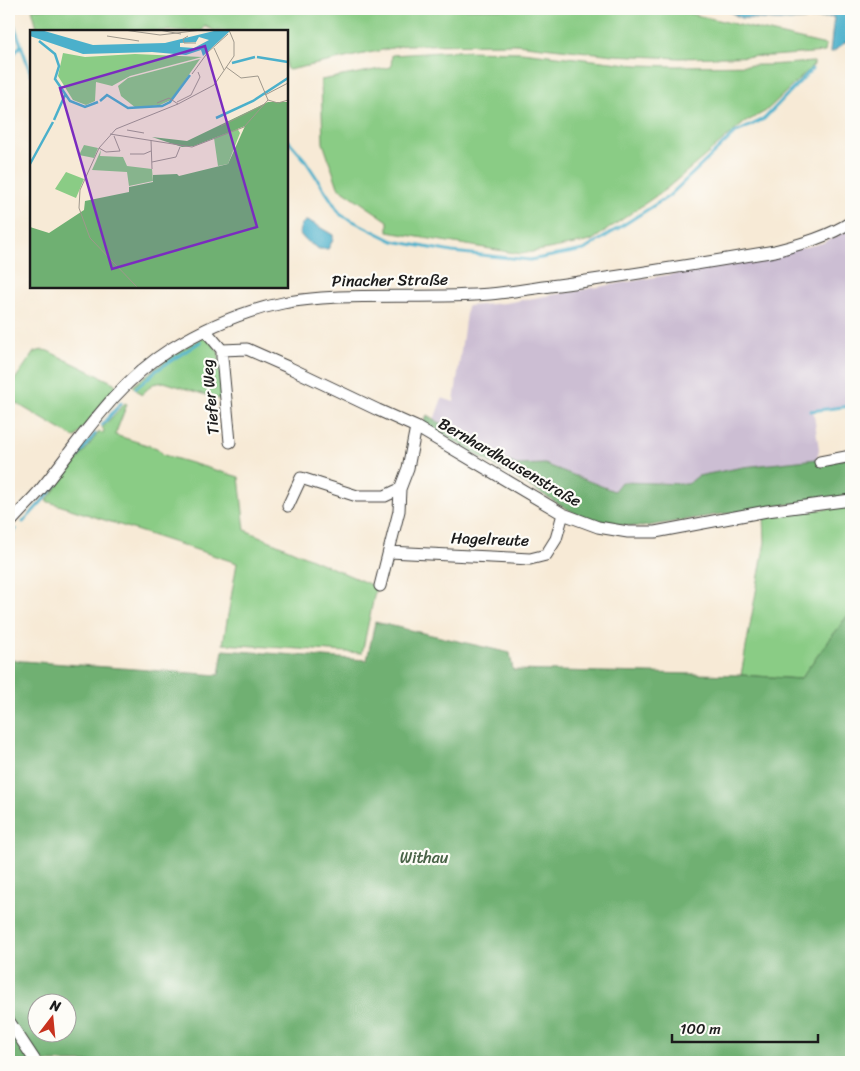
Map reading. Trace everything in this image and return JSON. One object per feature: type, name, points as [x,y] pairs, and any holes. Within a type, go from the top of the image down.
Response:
[{"type":"street","name":"Pinacher Straße","points":[[9,524],[39,491],[102,411],[144,369],[167,352],[205,330],[246,313],[303,300],[358,296],[489,294],[624,276],[775,251],[799,245],[851,222]]},
{"type":"street","points":[[205,330],[222,350]]},
{"type":"street","name":"Bernhardhausenstraße","points":[[222,350],[247,349],[416,427],[563,514],[598,527],[628,532],[655,532],[767,511],[851,500]]},
{"type":"street","name":"Tiefer Weg","points":[[222,350],[230,442]]},
{"type":"street","points":[[380,586],[399,511],[400,489],[408,468],[416,427]]},
{"type":"street","points":[[820,462],[851,456]]},
{"type":"street","points":[[288,506],[301,478],[357,496],[384,496],[400,489]]},
{"type":"street","name":"Hagelreute","points":[[389,552],[530,559],[546,555],[556,539],[563,514]]},
{"type":"street","points":[[9,1021],[36,1062]]},
{"type":"shaded area","points":[[851,229],[851,407],[813,409],[819,449],[817,459],[743,467],[698,476],[688,484],[622,482],[614,491],[545,464],[517,465],[493,455],[434,420],[442,398],[454,402],[467,306],[505,303],[748,261],[822,243]]},
{"type":"green space","points":[[32,9],[670,9],[826,45],[825,52],[772,56],[679,58],[614,55],[516,44],[406,45],[289,70],[288,30],[213,30],[205,26],[203,30],[38,30]]},
{"type":"green space","points":[[458,51],[521,52],[638,65],[768,65],[814,62],[814,65],[766,111],[744,123],[666,189],[591,241],[521,254],[388,232],[388,221],[338,187],[323,143],[321,80],[391,67],[392,55]]},
{"type":"green space","points":[[201,338],[209,339],[219,353],[222,400],[164,382],[153,384],[141,395],[133,386],[183,349]]},
{"type":"green space","points":[[43,350],[114,383],[117,387],[75,438],[9,399],[9,388],[34,352]]},
{"type":"green space","points":[[125,403],[127,404],[115,435],[157,448],[164,455],[239,477],[245,530],[376,587],[362,653],[223,644],[237,563],[46,501],[99,432],[103,433],[104,430],[102,428]]},
{"type":"green space","points":[[427,415],[493,455],[517,465],[545,464],[614,491],[621,482],[688,484],[698,476],[743,467],[817,459],[851,459],[851,496],[642,527],[596,523],[574,513],[423,423]]},
{"type":"green space","points":[[851,506],[851,611],[800,679],[741,675],[765,542],[764,516]]},
{"type":"green space","name":"Withau","points":[[851,611],[851,1062],[9,1062],[9,660],[219,675],[223,650],[367,660],[375,622],[510,653],[513,670],[741,675],[800,679]]},
{"type":"water","points":[[724,9],[851,9],[851,38],[833,52],[830,52],[834,17],[790,21],[741,18]]},
{"type":"water","points":[[305,221],[311,222],[333,235],[333,240],[328,249],[319,249],[306,241],[299,233],[301,225]]},
{"type":"waterway","points":[[9,10],[30,71]]},
{"type":"waterway","points":[[9,60],[21,45]]},
{"type":"waterway","points":[[288,140],[305,160],[341,215],[393,241],[452,252],[530,260],[584,250],[669,196],[735,133],[764,119],[812,69]]},
{"type":"waterway","points":[[136,388],[157,370],[200,342]]},
{"type":"waterway","points":[[102,425],[121,403]]},
{"type":"waterway","points":[[810,411],[851,406]]},
{"type":"waterway","points":[[62,476],[95,434]]},
{"type":"waterway","points":[[23,522],[56,484]]},
{"type":"waterway","points":[[9,537],[16,529]]}]
